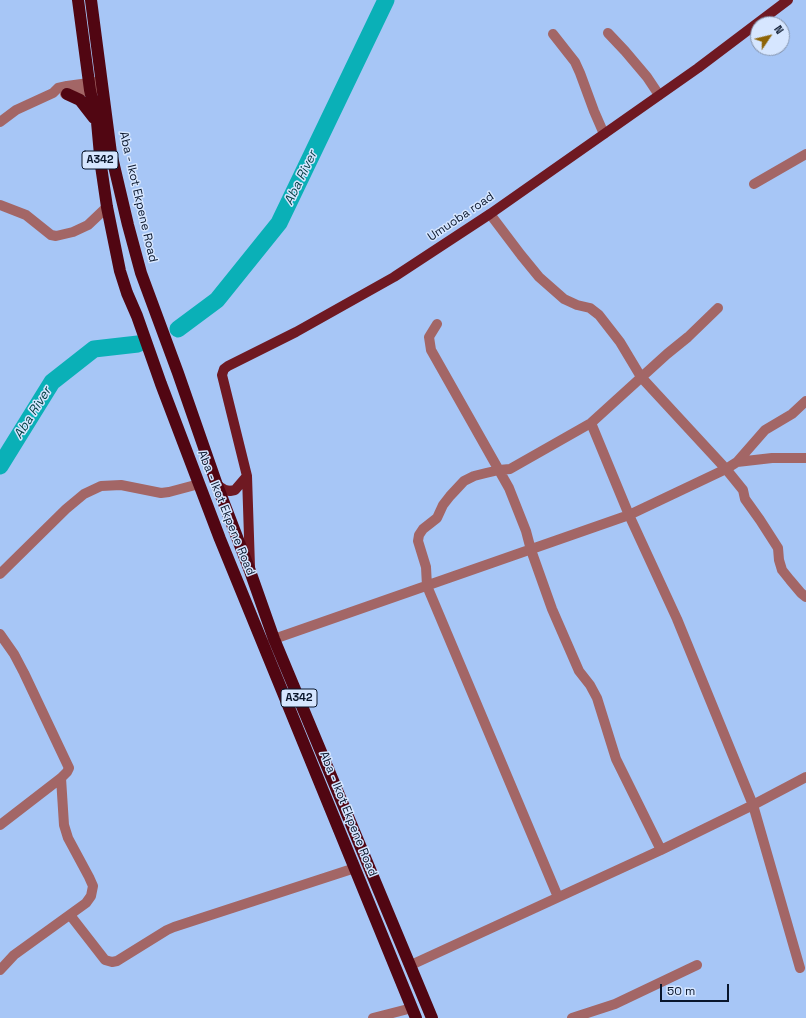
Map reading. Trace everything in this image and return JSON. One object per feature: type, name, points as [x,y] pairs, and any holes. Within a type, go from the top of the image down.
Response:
[{"type":"highway","name":"Aba - Ikot Ekpene Road","points":[[78,0],[90,86],[97,122],[107,207],[120,271],[127,293],[137,316],[161,384],[220,539],[414,1013]]},
{"type":"highway","name":"Aba - Ikot Ekpene Road","points":[[91,0],[112,153],[126,218],[141,273],[274,639],[432,1018]]},
{"type":"highway","points":[[68,94],[80,100],[97,122]]},
{"type":"main road","name":"Umuoba road","points":[[250,571],[247,476],[222,375],[224,369],[296,332],[394,277],[490,214],[604,134],[788,0]]},
{"type":"main road","points":[[217,485],[225,490],[236,490],[247,476]]},
{"type":"street","points":[[608,33],[634,61],[659,95]]},
{"type":"street","points":[[552,34],[575,62],[604,134]]},
{"type":"street","points":[[0,122],[16,110],[53,93],[58,88],[102,84]]},
{"type":"street","points":[[53,93],[68,94],[90,86]]},
{"type":"street","points":[[754,184],[806,154]]},
{"type":"street","points":[[0,206],[26,215],[51,235],[56,236],[73,232],[88,225],[107,207]]},
{"type":"street","points":[[490,214],[520,255],[539,277],[564,299],[577,305],[590,308],[599,315],[620,342],[641,377],[726,469],[743,490],[745,499],[778,548],[778,560],[782,570],[806,597]]},
{"type":"street","points":[[558,897],[427,586],[426,567],[418,541],[419,535],[423,529],[437,518],[443,504],[464,481],[474,476],[510,469],[591,423],[641,377],[688,337],[718,308]]},
{"type":"street","points":[[437,324],[429,337],[431,350],[509,488],[526,531],[531,550],[552,608],[576,664],[597,698],[616,759],[661,850]]},
{"type":"street","points":[[274,639],[629,515],[726,469],[736,462],[760,434],[792,414],[806,401]]},
{"type":"street","points":[[591,423],[629,515],[677,619],[753,805],[800,968]]},
{"type":"street","points":[[736,462],[772,458],[806,458]]},
{"type":"street","points":[[0,574],[66,509],[84,494],[101,486],[121,485],[169,492],[199,484]]},
{"type":"street","points":[[0,634],[14,654],[24,673],[69,768],[61,778],[0,825]]},
{"type":"street","points":[[411,965],[661,850],[806,777]]},
{"type":"street","points":[[0,970],[14,955],[86,904],[91,896],[93,886],[68,838],[64,825],[61,778]]},
{"type":"street","points":[[70,915],[105,960],[112,962],[117,961],[174,926],[355,868]]},
{"type":"street","points":[[572,1018],[616,1004],[697,965]]},
{"type":"street","points":[[372,1018],[414,1013]]},
{"type":"waterway","name":"Aba River","points":[[178,329],[217,300],[279,223],[386,0]]},
{"type":"waterway","name":"Aba River","points":[[0,466],[52,382],[94,349],[138,344]]}]
